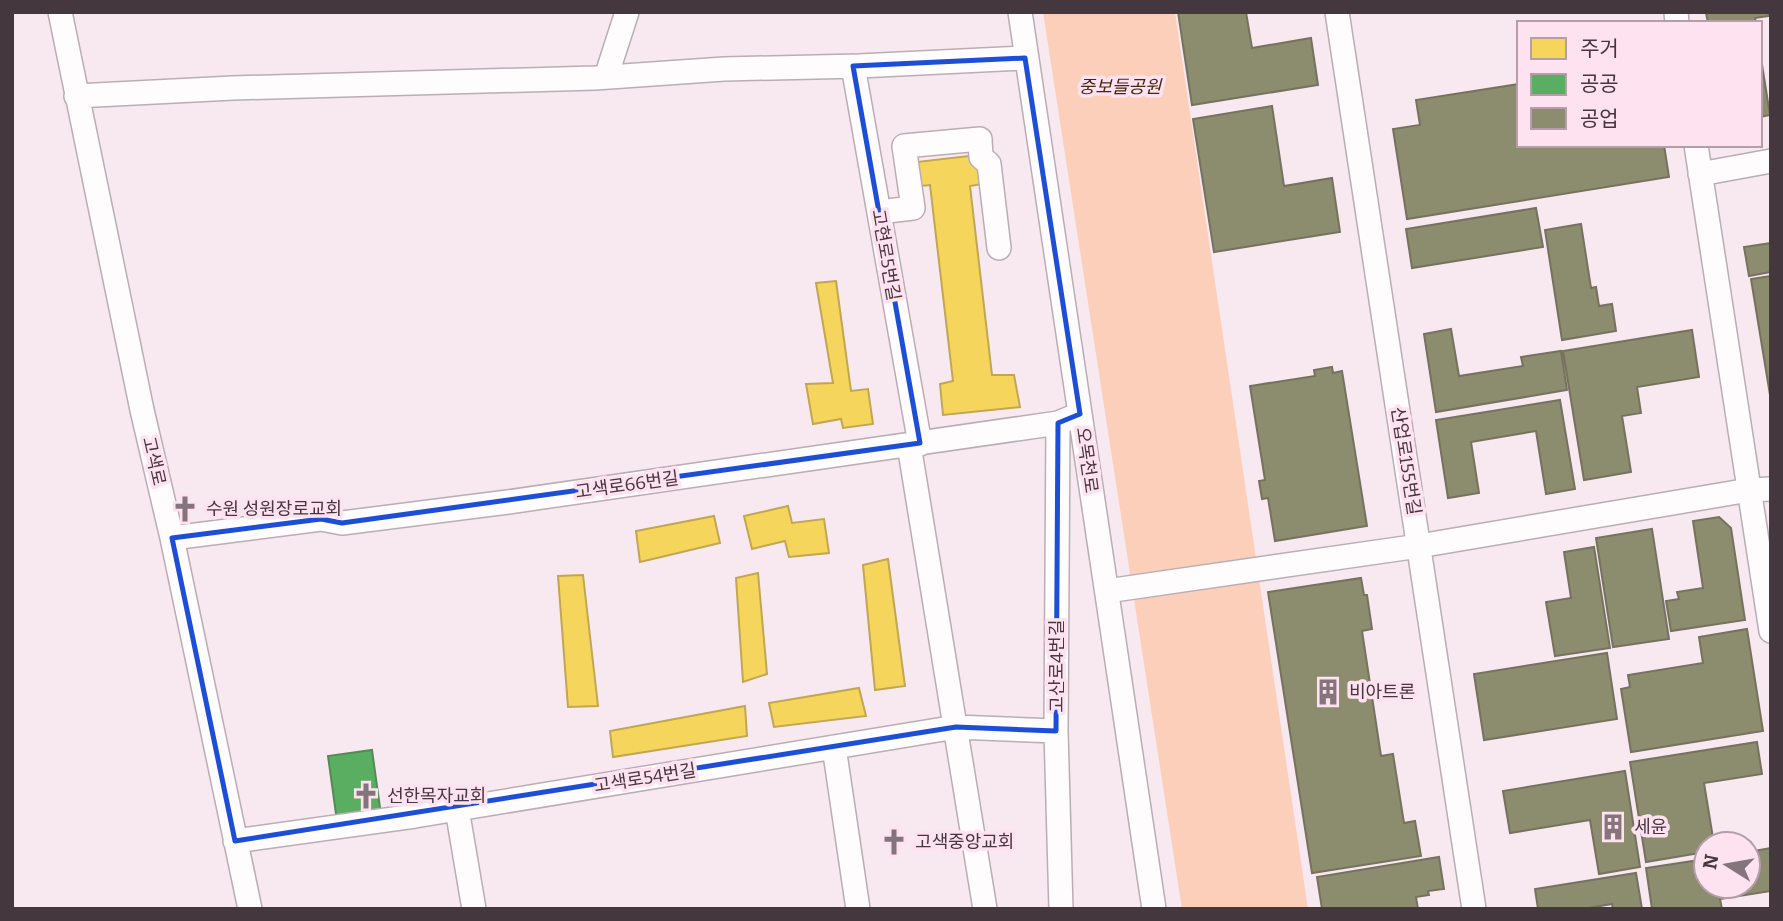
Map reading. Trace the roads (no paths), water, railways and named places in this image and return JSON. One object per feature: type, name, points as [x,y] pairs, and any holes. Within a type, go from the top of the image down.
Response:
[{"type":"street","name":"고색로","points":[[60,12],[142,410],[172,538],[250,909]]},
{"type":"street","points":[[606,77],[627,12]]},
{"type":"street","name":"오목천로","points":[[1020,12],[1154,909]]},
{"type":"street","name":"산업로155번길","points":[[1337,12],[1474,909]]},
{"type":"street","points":[[76,96],[233,88],[606,77],[724,69],[1025,58]]},
{"type":"street","name":"고현로5번길","points":[[853,66],[878,212],[985,909]]},
{"type":"street","points":[[878,212],[913,208],[904,146],[974,133],[980,139],[981,157],[989,164],[999,248]]},
{"type":"street","points":[[1696,147],[1760,490],[1771,631]]},
{"type":"street","points":[[1700,174],[1771,161]]},
{"type":"street","name":"고색로66번길","points":[[172,538],[321,519],[342,523],[508,502],[1058,423],[1080,414]]},
{"type":"street","name":"고산로4번길","points":[[1058,423],[1056,731],[1061,909]]},
{"type":"street","points":[[1107,592],[1419,546],[1760,490]]},
{"type":"street","name":"고색로54번길","points":[[235,841],[457,809],[956,727],[1056,731]]},
{"type":"street","points":[[835,747],[858,909]]},
{"type":"street","points":[[457,809],[474,909]]},
{"type":"place","name":"수원 성원장로교회","points":[[185,509]]},
{"type":"place","name":"비아트론","points":[[1328,692]]},
{"type":"place","name":"선한목자교회","points":[[366,796]]},
{"type":"place","name":"세윤","points":[[1613,827]]},
{"type":"place","name":"고색중앙교회","points":[[894,842]]},
{"type":"park label","name":"중보들공원","points":[[1120,87]]}]
